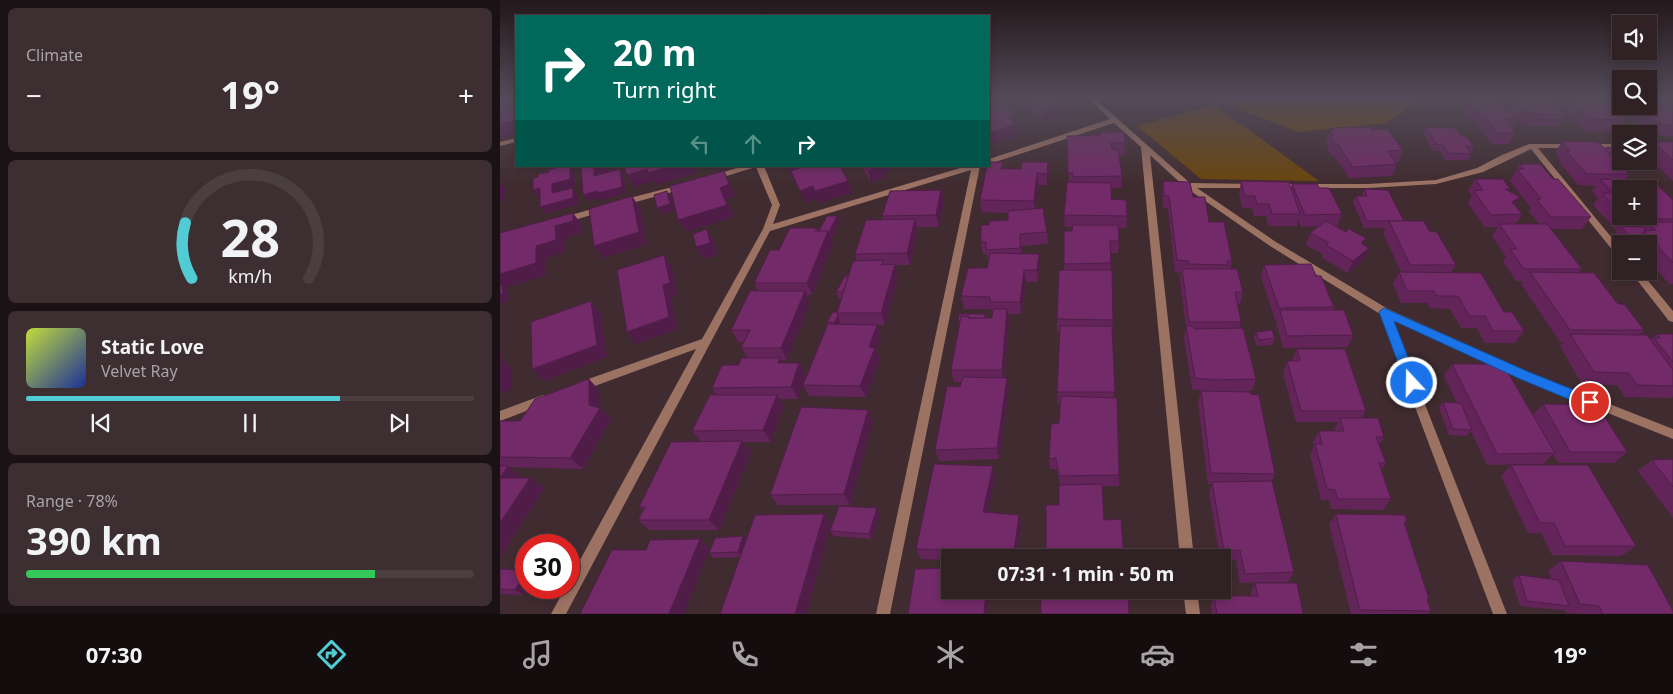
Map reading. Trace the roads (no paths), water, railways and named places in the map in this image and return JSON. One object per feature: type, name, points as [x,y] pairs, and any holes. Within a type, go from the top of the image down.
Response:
[{"type":"street","points":[[990,162],[1094,127]]},
{"type":"street","points":[[1122,127],[1188,186],[1273,244],[1384,312],[1524,375],[1673,434]]},
{"type":"street","points":[[500,144],[515,140]]},
{"type":"street","points":[[1268,186],[1368,186],[1436,182],[1480,170],[1532,146],[1612,146]]},
{"type":"street","points":[[1532,146],[1612,244]]},
{"type":"street","points":[[1145,147],[1186,549]]},
{"type":"street","points":[[706,180],[750,167]]},
{"type":"street","points":[[558,614],[767,229],[776,205],[760,167]]},
{"type":"street","points":[[767,229],[973,167]]},
{"type":"street","points":[[883,614],[976,167]]},
{"type":"street","points":[[556,222],[697,182]]},
{"type":"street","points":[[1188,186],[1258,186]]},
{"type":"street","points":[[1642,280],[1673,318]]},
{"type":"street","points":[[1384,312],[1500,614]]},
{"type":"street","points":[[574,389],[704,342]]},
{"type":"street","points":[[500,416],[556,396]]},
{"type":"street","points":[[1191,599],[1193,614]]}]
